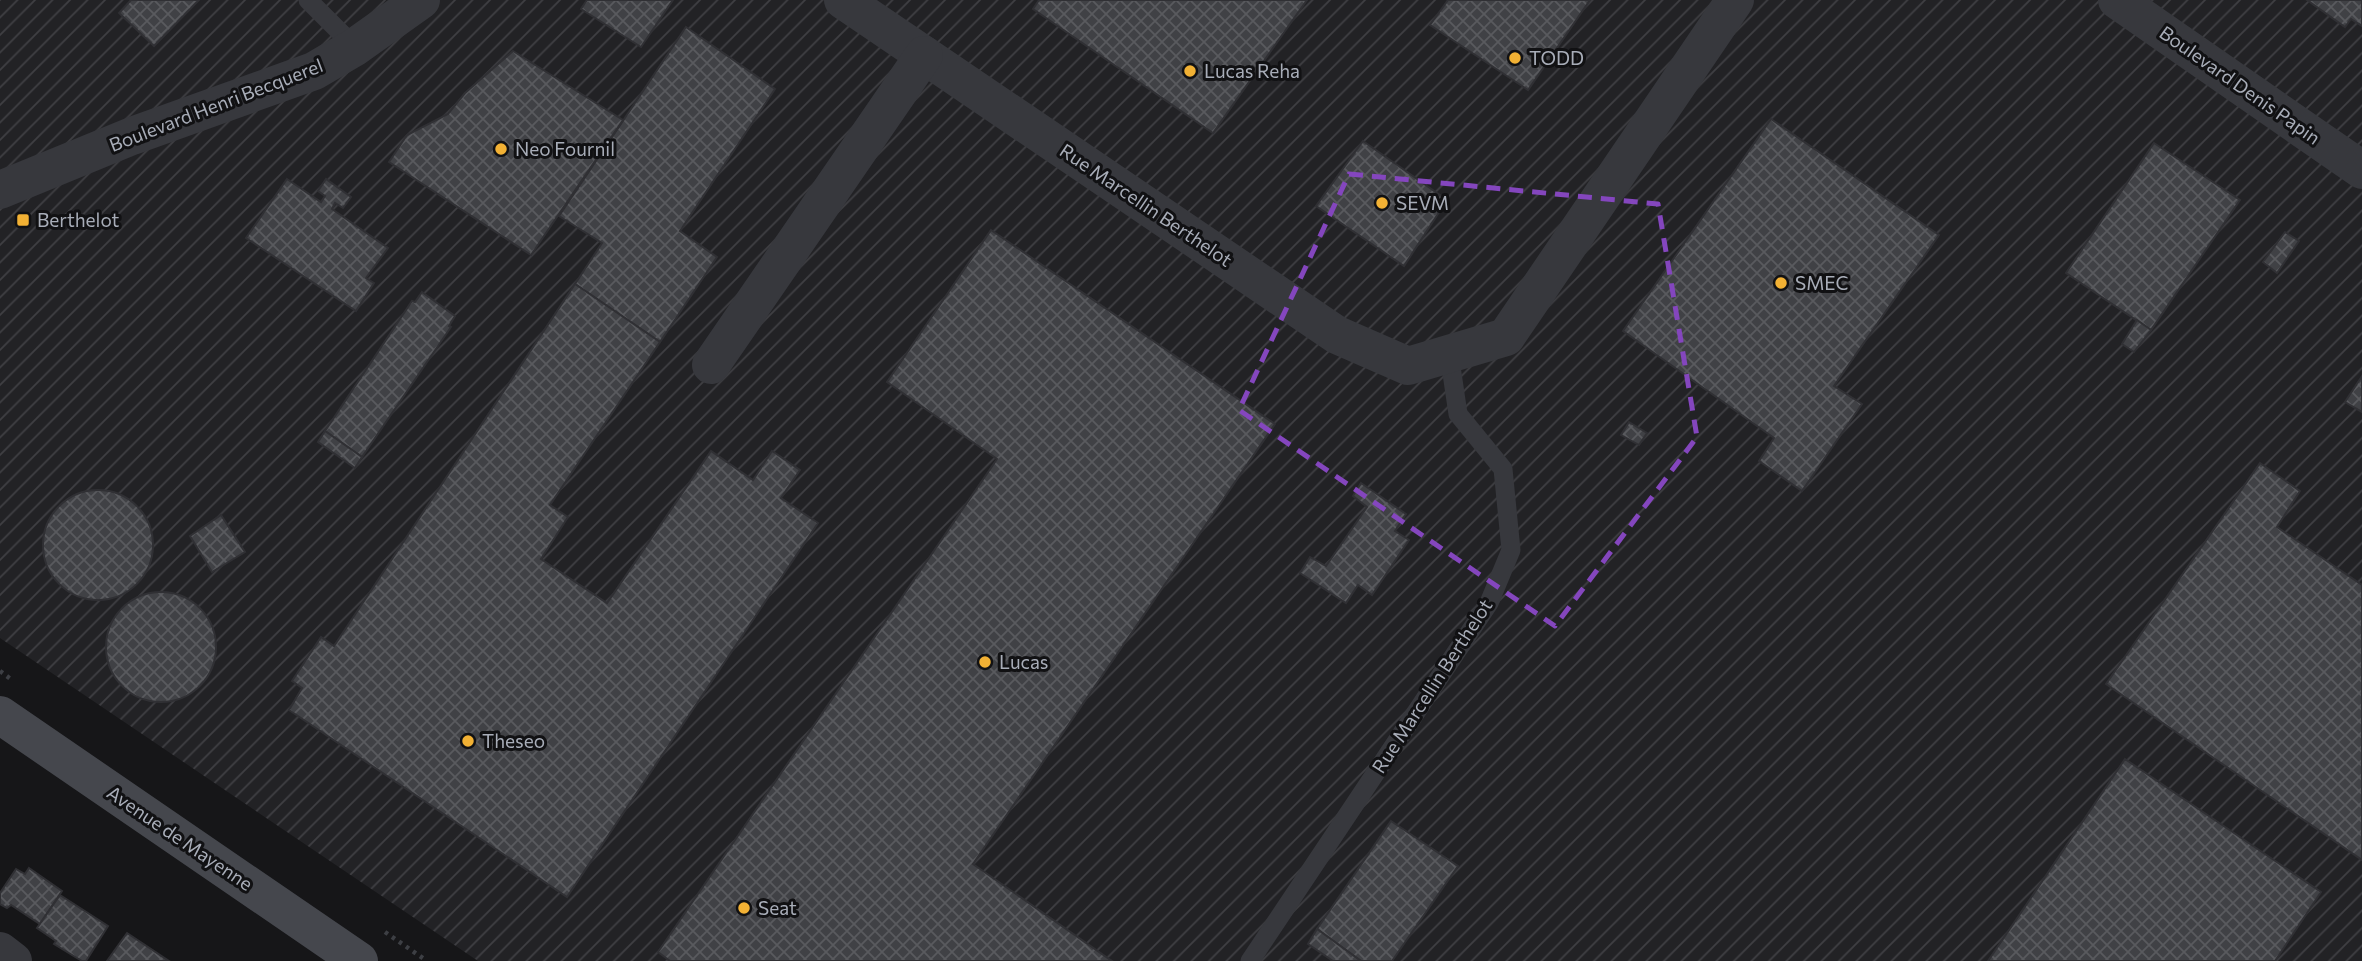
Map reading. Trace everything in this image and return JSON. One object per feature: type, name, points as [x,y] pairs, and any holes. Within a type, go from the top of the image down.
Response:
[{"type":"main road","name":"Avenue de Mayenne","points":[[0,715],[359,961]]},
{"type":"street","name":"Boulevard Henri Becquerel","points":[[0,191],[132,136],[314,71],[355,47],[421,0]]},
{"type":"street","name":"Rue Marcellin Berthelot","points":[[843,0],[1337,335],[1408,366],[1506,337],[1735,0]]},
{"type":"street","name":"Boulevard Denis Papin","points":[[2117,0],[2362,170]]},
{"type":"street","points":[[711,365],[924,55]]},
{"type":"street","points":[[0,951],[13,961]]},
{"type":"lane","points":[[308,0],[355,47]]},
{"type":"lane","name":"Rue Marcellin Berthelot","points":[[1250,961],[1489,603],[1511,550],[1503,469],[1458,414],[1450,353]]},
{"type":"highlighted area","points":[[1349,174],[1658,204],[1697,437],[1555,626],[1239,410]]},
{"type":"shaded area","points":[[0,0],[2362,0],[2362,961],[478,961],[0,638]]},
{"type":"building","points":[[131,0],[199,0],[154,46],[119,13]]},
{"type":"building","points":[[587,0],[673,0],[641,47],[581,9]]},
{"type":"building","name":"Lucas Reha","points":[[1039,0],[1307,0],[1213,133],[1033,9]]},
{"type":"building","name":"TODD","points":[[1448,0],[1590,0],[1528,90],[1430,25]]},
{"type":"building","points":[[2307,0],[2362,0],[2362,26],[2351,19],[2345,27]]},
{"type":"building","points":[[686,27],[775,89],[680,231],[717,257],[660,342],[575,284],[602,243],[559,216]]},
{"type":"building","name":"Neo Fournil","points":[[513,51],[623,120],[531,255],[389,162],[407,135],[448,114],[465,93]]},
{"type":"building","name":"SMEC","points":[[1771,119],[1939,235],[1834,386],[1862,404],[1802,491],[1759,461],[1774,438],[1623,331]]},
{"type":"building","name":"SEVM","points":[[1363,141],[1447,200],[1404,266],[1316,206]]},
{"type":"building","points":[[2154,143],[2240,200],[2151,330],[2066,273]]},
{"type":"building","points":[[287,179],[321,202],[325,196],[318,191],[326,179],[351,197],[343,208],[335,203],[332,209],[388,248],[366,278],[374,283],[356,311],[246,238]]},
{"type":"building","name":"Lucas","points":[[991,230],[1275,424],[973,864],[1112,961],[670,961],[658,952],[997,459],[887,382]]},
{"type":"building","points":[[2285,232],[2299,241],[2277,273],[2263,262]]},
{"type":"building","points":[[575,284],[660,342],[550,505],[568,517],[541,559],[607,603],[711,451],[753,480],[772,451],[800,470],[781,498],[818,523],[567,897],[289,710],[302,688],[292,681],[321,637],[334,646]]},
{"type":"building","points":[[422,292],[455,316],[449,326],[451,327],[362,457],[325,431],[412,301],[415,302]]},
{"type":"building","points":[[2137,320],[2151,330],[2134,352],[2122,344]]},
{"type":"building","points":[[2362,376],[2362,412],[2345,402]]},
{"type":"building","points":[[1629,422],[1647,433],[1639,445],[1621,435]]},
{"type":"building","points":[[325,431],[362,457],[355,468],[318,442]]},
{"type":"building","points":[[2260,463],[2300,491],[2277,527],[2362,585],[2362,860],[2106,684]]},
{"type":"building","points":[[1361,483],[1406,514],[1395,531],[1409,540],[1372,595],[1358,585],[1346,603],[1300,573],[1310,557],[1326,566],[1367,507],[1353,496]]},
{"type":"building","points":[[98,490],[119,494],[137,506],[149,524],[153,545],[149,566],[137,584],[119,596],[98,600],[77,596],[59,584],[47,566],[43,545],[47,524],[59,506],[77,494]]},
{"type":"building","points":[[221,515],[245,552],[212,572],[190,536]]},
{"type":"building","points":[[161,592],[182,596],[200,608],[212,626],[216,647],[212,668],[200,686],[182,698],[161,702],[140,698],[122,686],[110,668],[106,647],[110,626],[122,608],[140,596]]},
{"type":"building","points":[[2125,759],[2321,892],[2275,961],[1988,961]]},
{"type":"building","points":[[1391,821],[1458,866],[1392,961],[1361,961],[1317,929]]},
{"type":"building","points":[[29,868],[62,891],[40,924],[11,905],[7,908],[0,904],[0,893],[16,869],[25,874]]},
{"type":"building","points":[[60,895],[108,926],[86,961],[54,944],[56,941],[37,928]]},
{"type":"building","points":[[1317,929],[1361,961],[1333,961],[1308,944]]},
{"type":"building","points":[[127,933],[169,961],[107,961]]},
{"type":"place","name":"TODD","points":[[1515,58]]},
{"type":"place","name":"Lucas Reha","points":[[1190,71]]},
{"type":"place","name":"Neo Fournil","points":[[501,149]]},
{"type":"place","name":"SEVM","points":[[1382,203]]},
{"type":"place","name":"Berthelot","points":[[23,220]]},
{"type":"place","name":"SMEC","points":[[1781,283]]},
{"type":"place","name":"Lucas","points":[[985,662]]},
{"type":"place","name":"Theseo","points":[[468,741]]},
{"type":"place","name":"Seat","points":[[744,908]]}]
